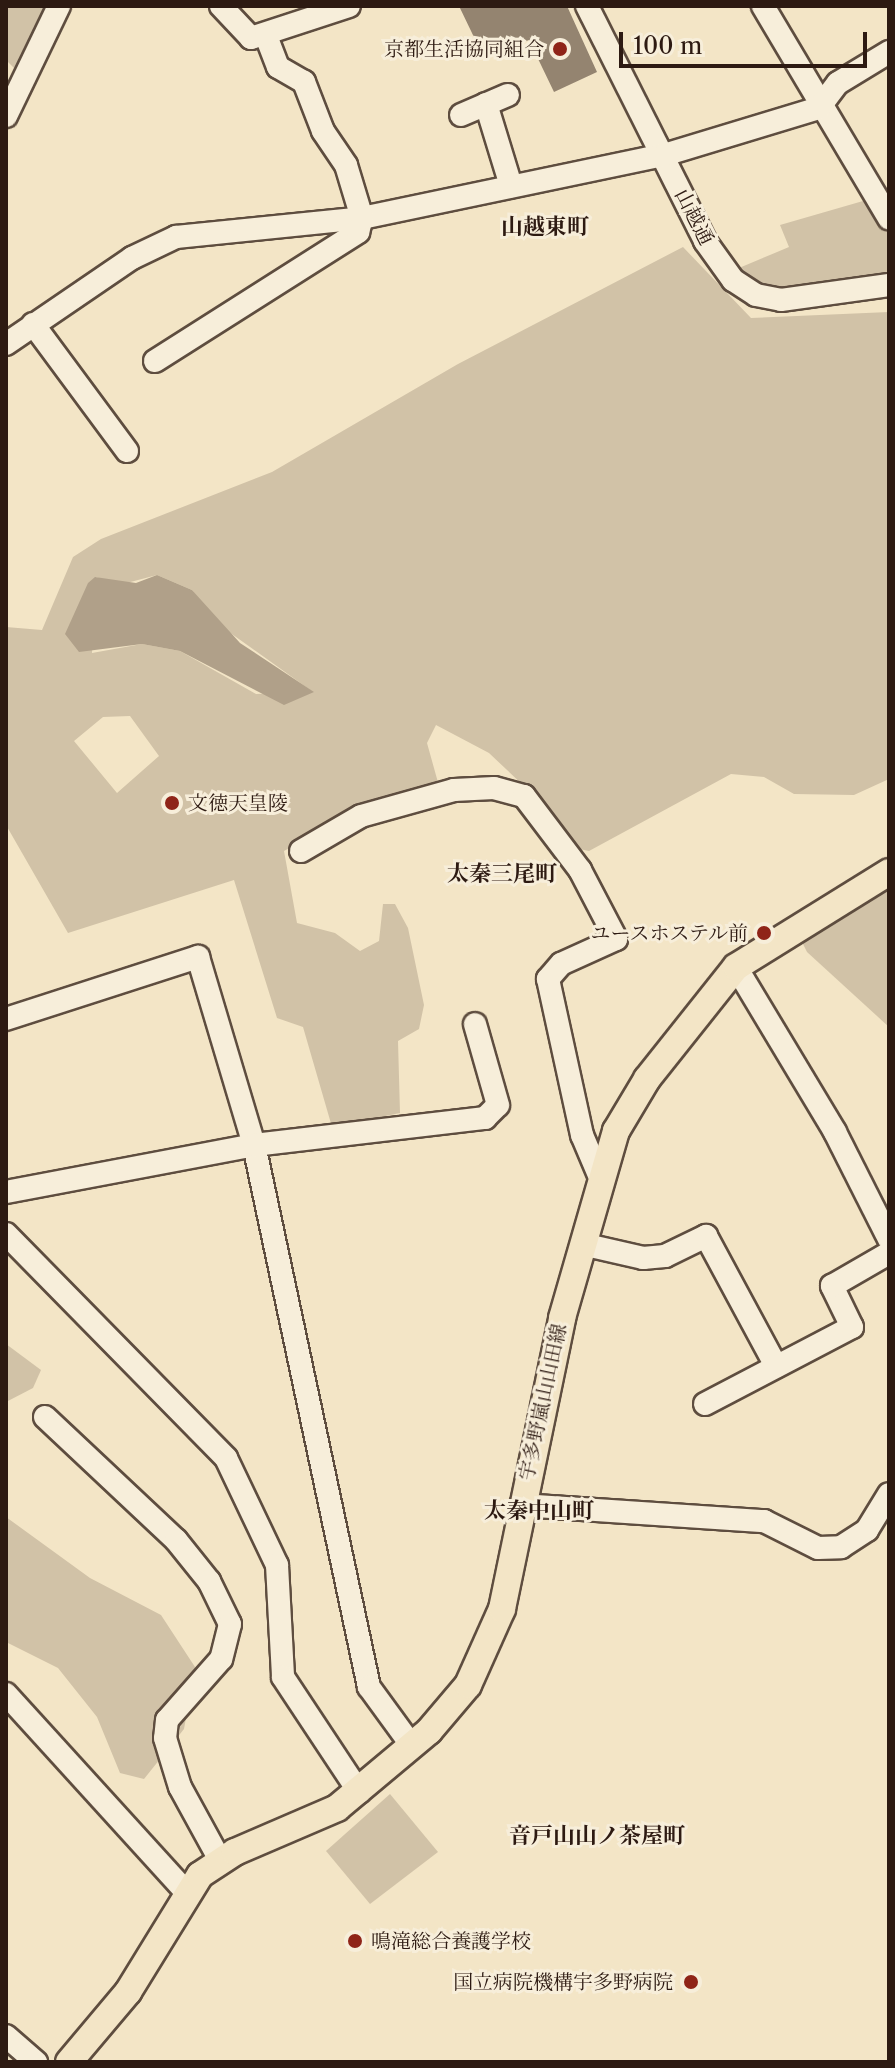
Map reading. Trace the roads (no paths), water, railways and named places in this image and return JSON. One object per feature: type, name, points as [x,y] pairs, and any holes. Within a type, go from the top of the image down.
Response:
[{"type":"main road","name":"宇多野嵐山山田線","points":[[69,2062],[128,1992],[187,1893],[220,1860],[307,1826],[359,1792],[412,1746],[457,1700],[484,1658],[505,1597],[521,1505],[599,1175],[635,1096],[736,967],[889,872]]},
{"type":"street","points":[[6,116],[59,6]]},
{"type":"street","points":[[221,6],[242,34],[266,36],[349,6]]},
{"type":"street","name":"山越通","points":[[587,6],[705,241],[744,289],[781,300],[889,285]]},
{"type":"street","points":[[763,6],[819,108],[889,218]]},
{"type":"street","points":[[155,361],[358,232],[362,218],[346,165],[323,131],[304,82],[278,67],[266,36]]},
{"type":"street","points":[[6,344],[132,258],[176,237],[362,218],[664,155],[819,108],[838,83],[889,52]]},
{"type":"street","points":[[461,115],[508,95]]},
{"type":"street","points":[[486,104],[511,186]]},
{"type":"street","points":[[33,324],[127,451]]},
{"type":"street","points":[[301,851],[361,816],[454,790],[494,788],[524,796],[580,870],[616,939],[561,964],[548,979],[582,1135],[599,1175]]},
{"type":"street","points":[[6,1019],[198,957],[254,1145],[369,1687],[412,1746]]},
{"type":"street","points":[[736,967],[835,1132],[889,1239]]},
{"type":"street","points":[[6,1192],[254,1145],[485,1118],[498,1105],[475,1024]]},
{"type":"street","points":[[6,1234],[226,1458],[277,1565],[283,1677],[359,1792]]},
{"type":"street","points":[[582,1244],[643,1258],[665,1256],[706,1236],[776,1366]]},
{"type":"street","points":[[705,1404],[852,1327],[834,1281],[889,1253]]},
{"type":"street","points":[[45,1417],[176,1540],[209,1581],[230,1624],[221,1659],[167,1720],[165,1738],[180,1787],[220,1860]]},
{"type":"street","points":[[521,1505],[764,1521],[818,1548],[854,1539],[888,1505]]},
{"type":"street","points":[[6,1694],[187,1893]]},
{"type":"street","points":[[6,2036],[36,2062]]},
{"type":"place","name":"京都生活協同組合","points":[[560,49]]},
{"type":"place","name":"文徳天皇陵","points":[[172,803]]},
{"type":"place","name":"ユースホステル前","points":[[764,933]]},
{"type":"place","name":"鳴滝総合養護学校","points":[[355,1941]]},
{"type":"place","name":"国立病院機構宇多野病院","points":[[691,1982]]},
{"type":"district","name":"山越東町","points":[[545,227]]},
{"type":"district","name":"太秦三尾町","points":[[502,874]]},
{"type":"district","name":"太秦中山町","points":[[539,1511]]},
{"type":"district","name":"音戸山山ノ茶屋町","points":[[597,1836]]}]
